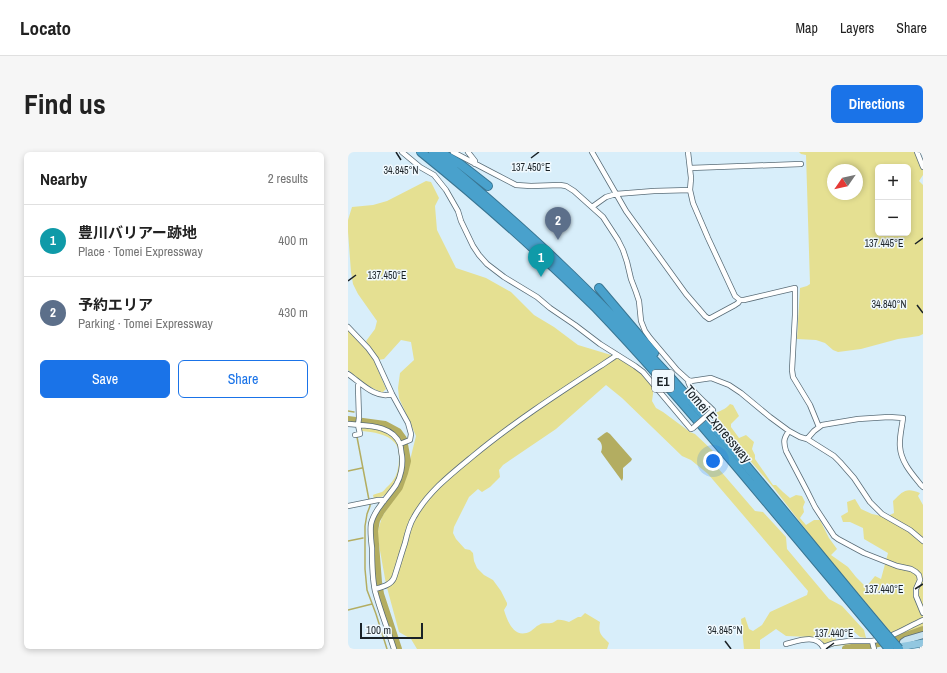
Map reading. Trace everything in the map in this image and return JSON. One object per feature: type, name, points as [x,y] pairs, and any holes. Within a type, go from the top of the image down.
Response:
[{"type":"highway","name":"Tomei Expressway","points":[[421,152],[504,222],[561,274],[622,336],[699,422],[876,641],[889,649]]},
{"type":"highway","name":"Tomei Expressway","points":[[432,152],[509,216],[560,264],[632,337],[680,389],[776,501],[847,588],[876,641],[900,648]]},
{"type":"highway","points":[[440,152],[460,164],[488,186]]},
{"type":"highway","points":[[599,288],[662,362],[680,389]]},
{"type":"main road","points":[[885,649],[922,645]]},
{"type":"street","points":[[402,152],[428,173],[435,174],[453,201],[473,246],[487,264],[504,277],[537,297],[600,344],[636,366],[643,372],[691,429],[713,410],[696,394],[688,384],[688,380]]},
{"type":"street","points":[[468,152],[475,164]]},
{"type":"street","points":[[592,152],[626,212],[675,280],[706,316],[709,319],[738,304],[740,300]]},
{"type":"street","points":[[688,152],[691,178],[690,190],[693,203],[735,296],[740,300],[744,300],[794,288],[795,315],[792,370],[793,377],[810,405],[819,427]]},
{"type":"street","points":[[917,152],[923,167]]},
{"type":"street","points":[[452,153],[516,185],[560,185],[566,186],[574,191],[603,217],[610,226],[623,250],[639,301],[641,321],[645,331],[677,370],[688,380],[694,381],[711,378],[729,385],[789,431],[807,439],[834,456],[854,478],[870,502],[882,514],[910,530],[923,541]]},
{"type":"street","points":[[690,168],[801,164]]},
{"type":"street","points":[[592,207],[601,200],[616,194],[690,190]]},
{"type":"street","points":[[348,327],[368,348],[376,359],[392,394],[408,423],[411,434],[410,440],[403,444]]},
{"type":"street","points":[[378,588],[392,581],[394,578],[410,525],[414,517],[428,496],[449,475],[544,403],[614,357],[616,354]]},
{"type":"street","points":[[348,374],[366,388],[387,396],[392,394]]},
{"type":"street","points":[[357,434],[360,434],[358,424],[359,383]]},
{"type":"street","points":[[807,439],[819,427],[836,422],[889,417],[903,418],[900,447],[901,452],[909,470],[923,487]]},
{"type":"street","points":[[348,424],[374,426],[384,429],[403,444],[401,469],[398,479],[371,522],[372,572],[378,588],[394,649]]},
{"type":"street","points":[[789,431],[784,439],[786,451],[815,507],[830,532],[838,539],[864,553],[916,572],[919,575],[920,580],[916,589],[916,596],[923,613]]},
{"type":"street","points":[[348,506],[378,500],[384,501]]},
{"type":"street","points":[[786,644],[800,639],[808,639],[820,643],[823,648],[834,643],[849,641],[876,641],[923,620]]},
{"type":"street","points":[[900,648],[902,642],[923,634]]},
{"type":"shaded area","points":[[799,152],[914,152],[923,169],[923,175],[919,181],[923,185],[923,334],[861,349],[838,352],[833,350],[825,343],[816,340],[797,339],[800,288],[810,284],[806,155]]},
{"type":"shaded area","points":[[426,181],[431,182],[439,198],[435,206],[437,230],[456,268],[486,278],[511,292],[534,315],[554,327],[578,345],[621,358],[637,369],[654,387],[652,401],[656,408],[695,434],[713,451],[711,460],[755,511],[763,512],[786,537],[787,549],[829,599],[842,606],[864,630],[866,638],[860,637],[851,629],[835,632],[836,642],[851,642],[855,644],[826,647],[821,640],[811,637],[786,636],[776,629],[760,640],[760,649],[744,649],[741,619],[745,617],[749,629],[753,631],[762,625],[770,612],[807,595],[808,591],[708,474],[691,460],[682,456],[622,398],[606,385],[556,429],[503,465],[499,470],[500,477],[490,487],[482,492],[478,489],[469,497],[454,527],[453,533],[465,549],[470,550],[473,553],[477,568],[484,575],[493,580],[501,591],[507,603],[504,610],[510,625],[516,632],[525,633],[531,631],[540,624],[552,623],[557,620],[569,622],[581,617],[585,613],[600,622],[599,629],[601,634],[609,643],[607,649],[417,649],[411,639],[399,632],[386,584],[377,534],[382,517],[405,481],[416,436],[399,398],[398,388],[400,373],[414,360],[411,342],[401,340],[384,359],[378,360],[366,341],[375,329],[377,321],[358,294],[353,284],[348,220],[352,207],[373,205],[387,201]]},
{"type":"shaded area","points":[[348,329],[365,347],[374,360],[386,389],[382,393],[361,382],[348,370]]},
{"type":"shaded area","points":[[730,404],[733,405],[739,416],[731,424],[731,427],[739,438],[746,435],[754,442],[752,449],[755,459],[773,485],[776,485],[790,498],[796,495],[802,496],[805,502],[803,507],[804,512],[800,518],[806,525],[814,520],[820,520],[829,538],[837,549],[831,555],[848,567],[866,587],[875,576],[881,579],[888,553],[864,539],[863,528],[850,522],[843,522],[841,516],[848,512],[847,502],[855,499],[861,509],[872,514],[886,517],[894,513],[893,501],[902,492],[911,490],[920,493],[918,496],[923,505],[923,626],[906,634],[894,636],[823,552],[773,487],[713,418],[715,413],[724,409]]},
{"type":"shaded area","points":[[361,427],[375,429],[389,434],[396,440],[401,453],[400,469],[394,484],[385,495],[374,499],[373,495],[382,492],[396,476],[399,465],[398,451],[396,444],[388,437],[362,431]]},
{"type":"shaded area","points":[[607,432],[632,459],[623,468],[622,481],[601,452],[602,445],[597,439]]},
{"type":"waterway","points":[[348,411],[354,412]]},
{"type":"waterway","points":[[348,420],[385,425],[398,432],[403,439],[407,461],[404,473],[399,487],[376,520],[374,531],[380,594],[398,649]]},
{"type":"waterway","points":[[357,437],[369,500]]},
{"type":"waterway","points":[[348,471],[362,468]]},
{"type":"waterway","points":[[370,503],[365,526],[365,569],[367,590],[387,649]]},
{"type":"waterway","points":[[348,541],[363,538]]},
{"type":"waterway","points":[[348,610],[372,604]]},
{"type":"waterway","points":[[846,649],[885,642],[923,630]]},
{"type":"place","name":"予約エリア","points":[[558,240]]},
{"type":"place","name":"豊川バリアー跡地","points":[[541,277]]}]
